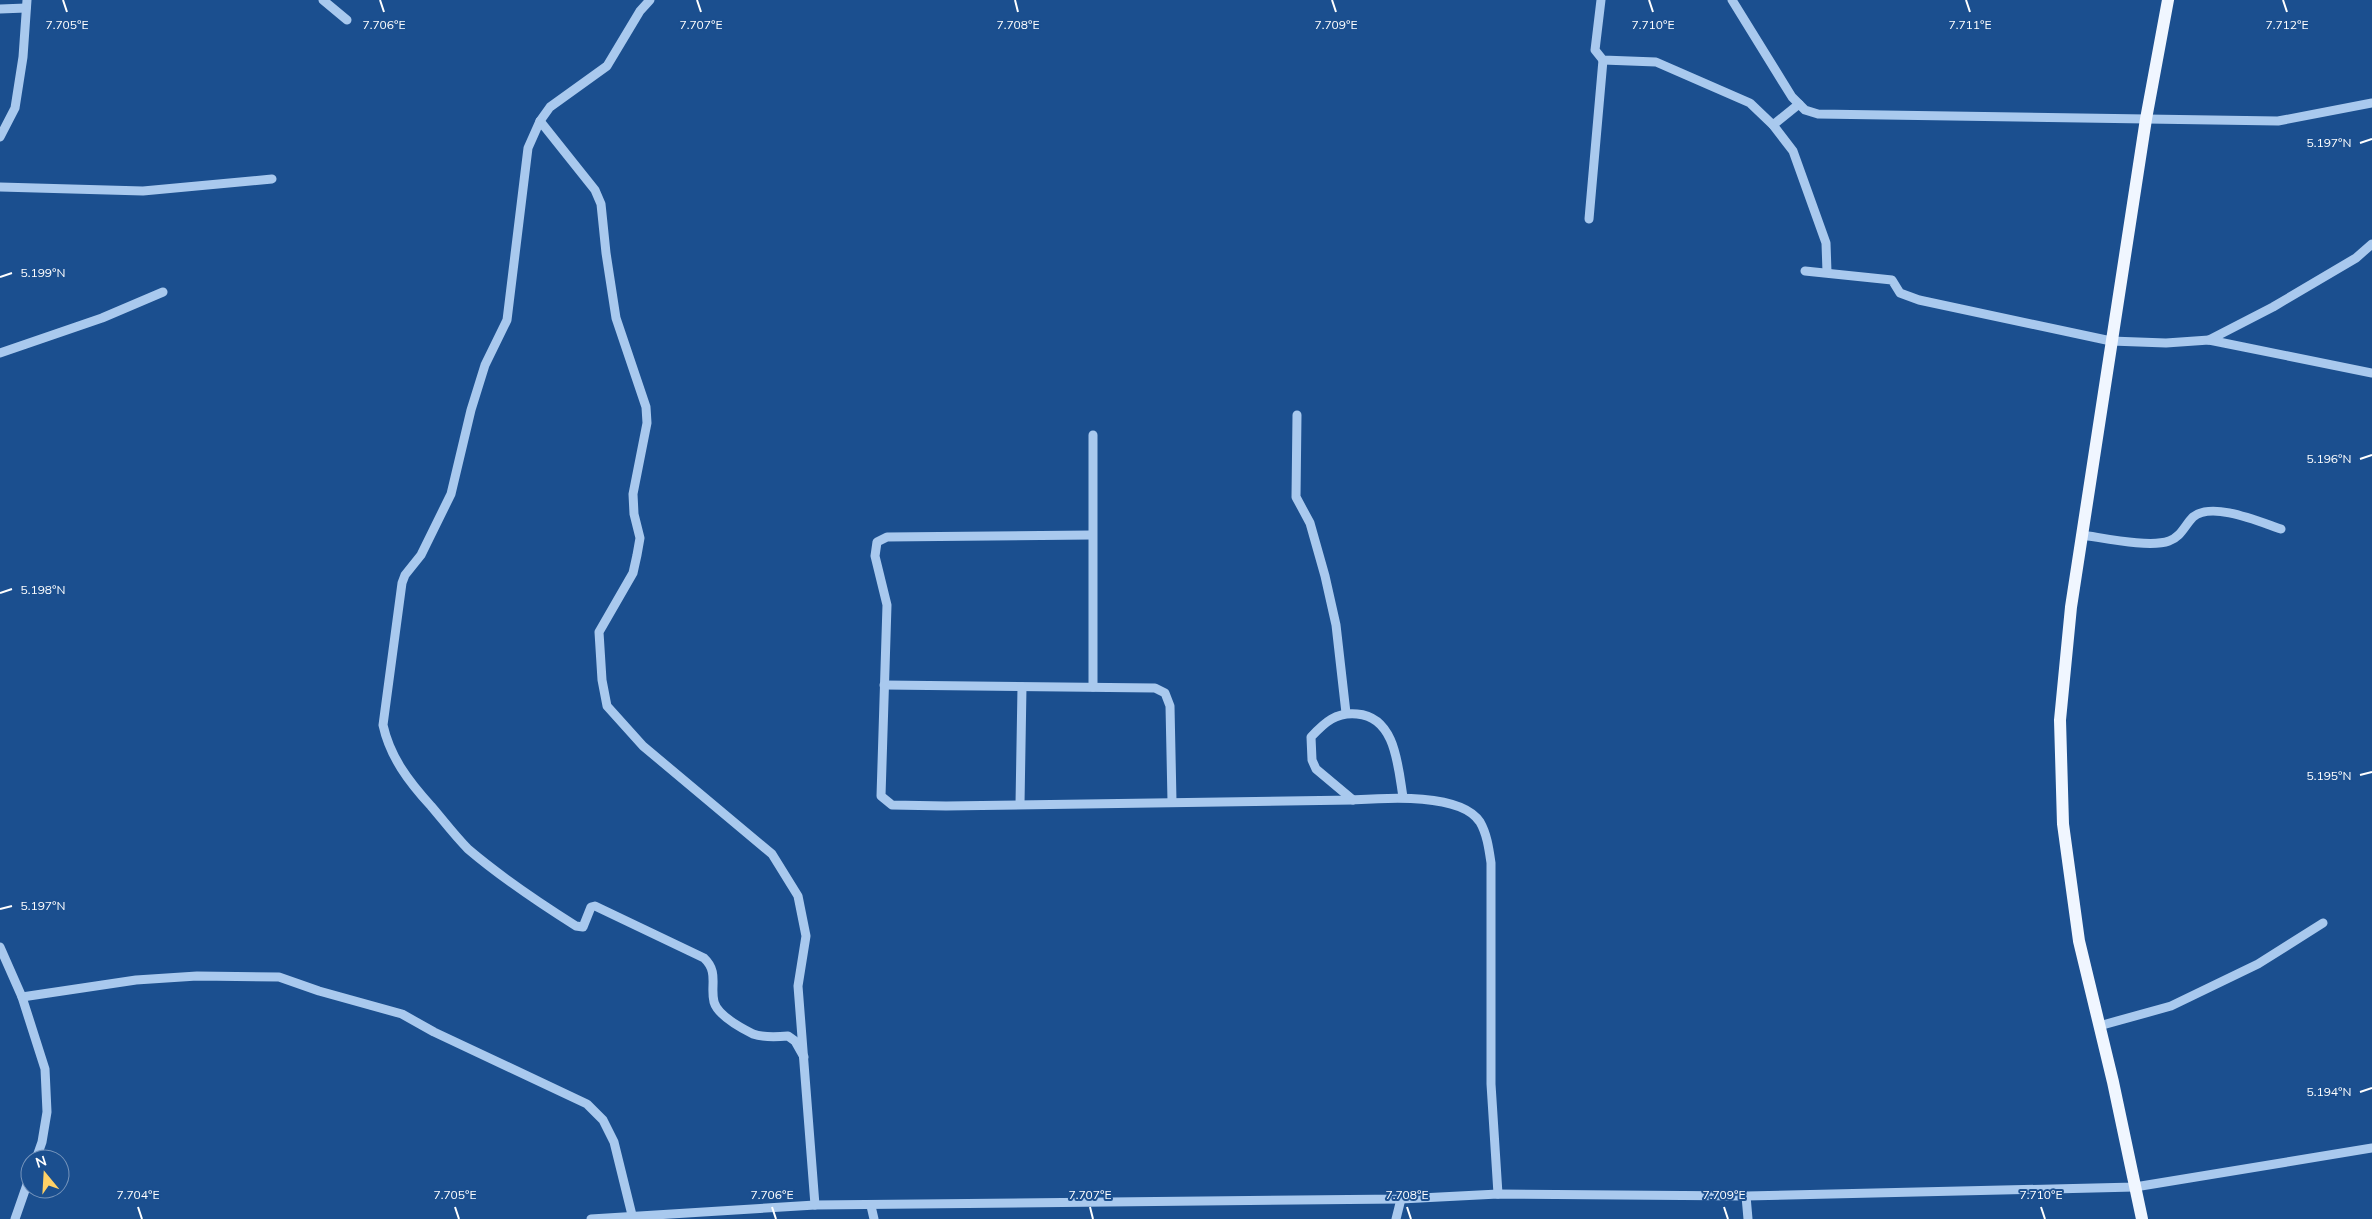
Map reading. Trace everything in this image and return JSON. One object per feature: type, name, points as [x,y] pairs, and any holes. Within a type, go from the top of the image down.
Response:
[{"type":"main road","points":[[2142,1219],[2078,941],[2063,824],[2060,720],[2071,607],[2146,119],[2168,0]]},
{"type":"street","points":[[322,0],[346,20]]},
{"type":"street","points":[[650,0],[640,12],[606,66],[550,107],[540,121],[528,148],[507,320],[486,365],[471,410],[451,494],[421,555],[405,575],[402,583],[383,711],[383,725],[386,739],[397,764],[415,788],[467,847],[517,888],[576,926],[582,927],[591,907],[594,906],[704,958],[713,971],[716,1009],[754,1034],[772,1037],[788,1036],[794,1041],[804,1057]]},
{"type":"street","points":[[1589,220],[1603,60],[1595,50],[1601,0]]},
{"type":"street","points":[[1732,0],[1792,97],[1805,110],[1818,114],[2278,120],[2372,103]]},
{"type":"street","points":[[0,9],[28,3],[23,57],[15,108],[0,137]]},
{"type":"street","points":[[1603,60],[1656,62],[1750,103],[1773,125],[1793,151],[1826,243],[1826,272]]},
{"type":"street","points":[[1773,125],[1799,104]]},
{"type":"street","points":[[540,121],[595,190],[602,204],[606,254],[616,318],[646,407],[647,423],[633,494],[634,514],[640,538],[637,555],[633,573],[599,632],[602,680],[607,706],[643,746],[772,854],[798,896],[806,936],[798,986],[815,1205]]},
{"type":"street","points":[[0,187],[143,190],[272,179]]},
{"type":"street","points":[[2209,340],[2274,307],[2356,258],[2372,244]]},
{"type":"street","points":[[1805,270],[1892,280],[1900,293],[1919,300],[2111,341],[2166,343],[2209,340],[2372,373]]},
{"type":"street","points":[[0,353],[102,318],[163,292]]},
{"type":"street","points":[[1297,415],[1296,497],[1310,522],[1328,586],[1336,625],[1346,713]]},
{"type":"street","points":[[1093,436],[1091,535],[1093,687]]},
{"type":"street","points":[[2082,535],[2157,544],[2177,537],[2194,516],[2203,512],[2218,510],[2281,529]]},
{"type":"street","points":[[1091,535],[887,537],[877,542],[875,556],[887,605],[881,796],[892,806],[1353,800],[1403,797],[1460,807],[1479,820],[1487,840],[1491,863],[1490,1084],[1498,1194]]},
{"type":"street","points":[[884,685],[1155,688],[1165,694],[1170,706],[1172,801]]},
{"type":"street","points":[[1020,804],[1022,687]]},
{"type":"street","points":[[1353,800],[1316,769],[1312,760],[1312,737],[1326,721],[1346,713],[1367,715],[1380,723],[1391,739],[1403,797]]},
{"type":"street","points":[[2099,1026],[2171,1006],[2258,964],[2323,923]]},
{"type":"street","points":[[0,947],[22,997],[45,1069],[47,1112],[40,1149]]},
{"type":"street","points":[[22,997],[136,980],[197,976],[279,977],[319,991],[402,1014],[434,1032],[587,1104],[603,1120],[614,1142],[632,1215]]},
{"type":"street","points":[[591,1219],[619,1218],[632,1215],[728,1214],[815,1205],[871,1206],[1401,1198],[1498,1194],[1746,1196],[2135,1188],[2372,1148]]},
{"type":"street","points":[[1746,1196],[1748,1219]]},
{"type":"street","points":[[1396,1219],[1401,1198]]},
{"type":"street","points":[[15,1219],[22,1199]]},
{"type":"street","points":[[871,1206],[874,1219]]}]
